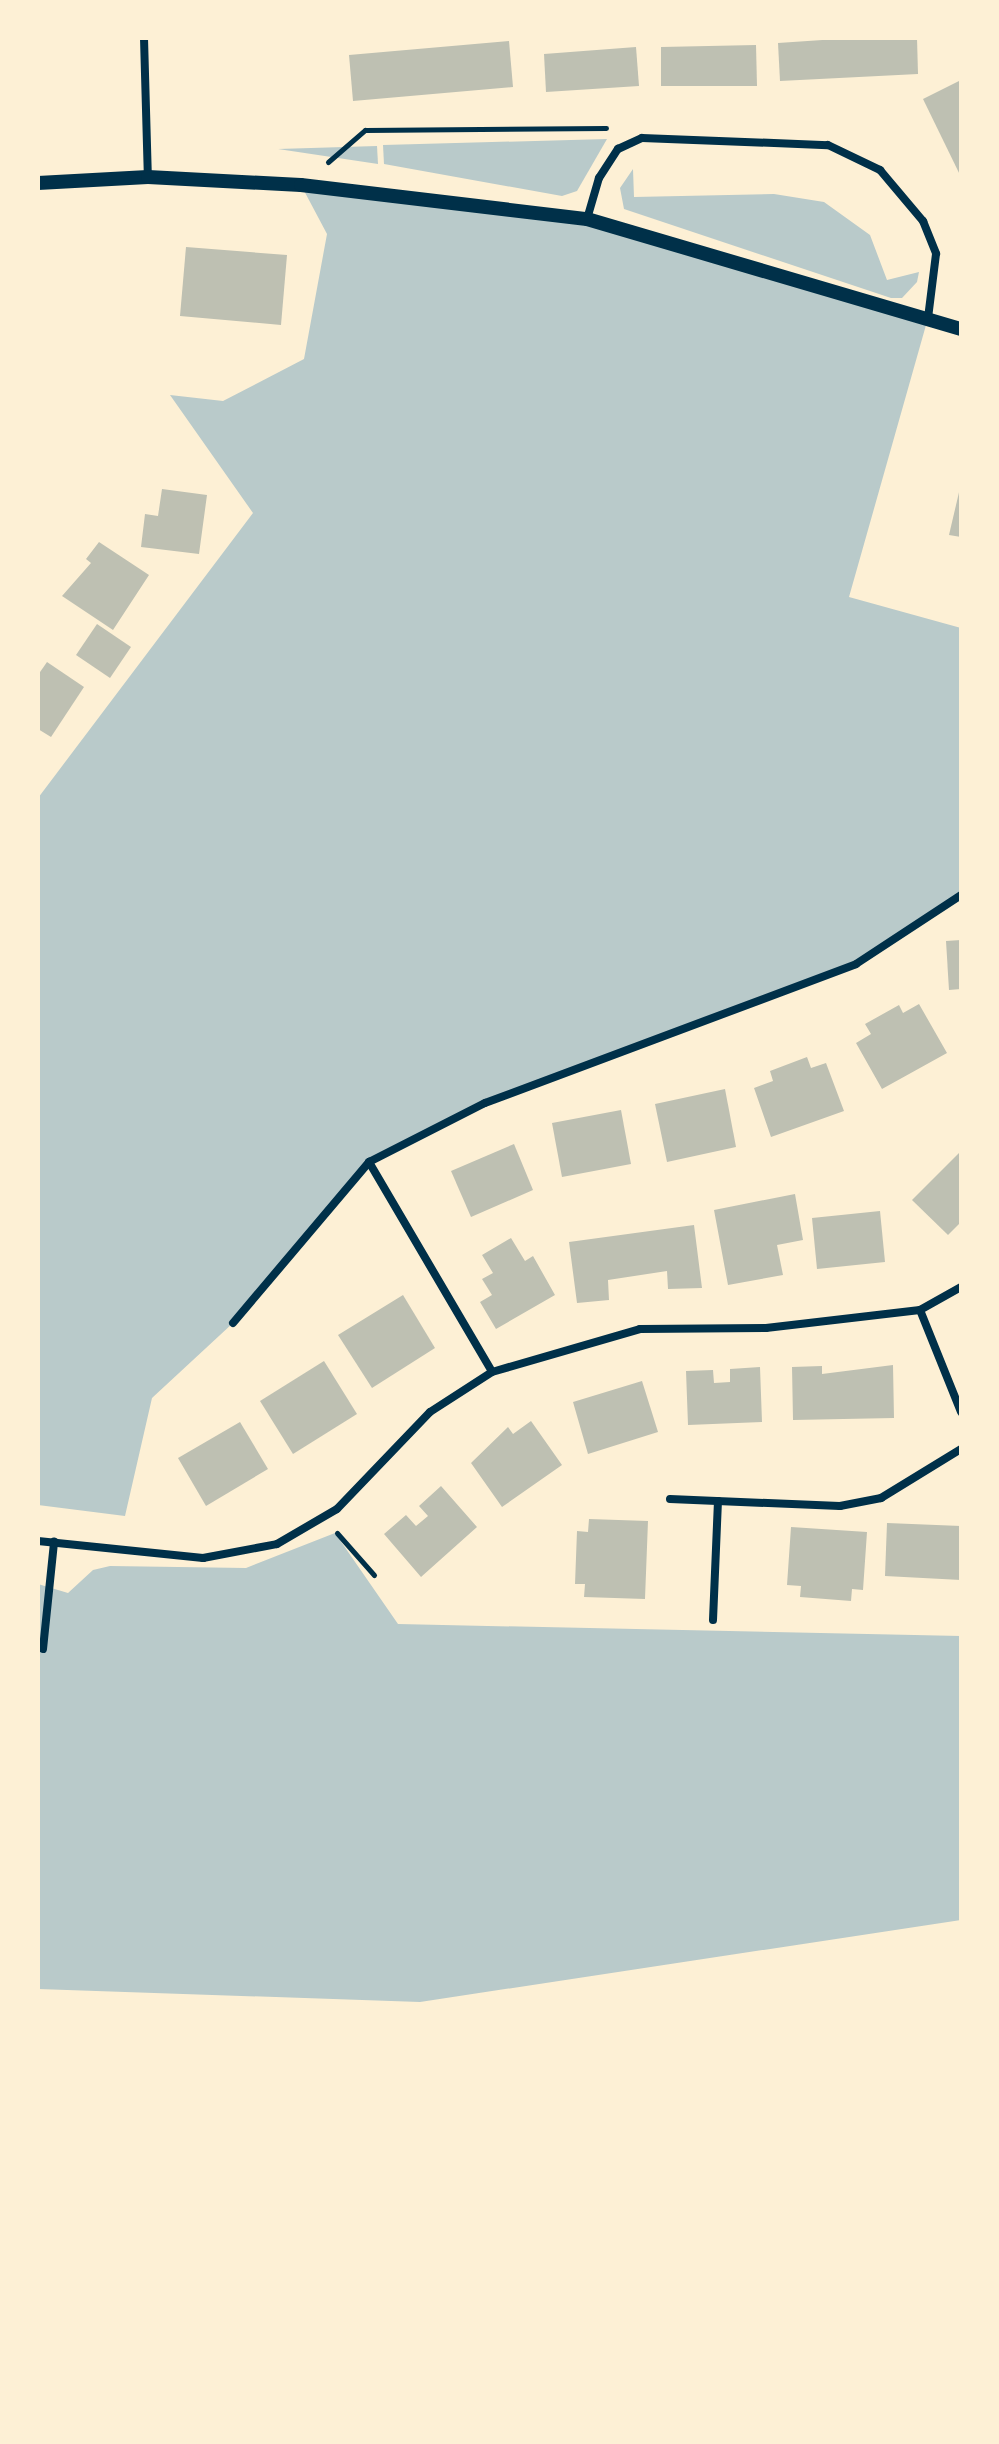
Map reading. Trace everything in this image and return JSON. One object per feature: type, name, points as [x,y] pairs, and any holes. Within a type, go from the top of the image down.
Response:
[{"type":"street","points":[[144,38],[148,177]]},
{"type":"street","points":[[587,219],[599,178],[618,149],[642,138],[792,139],[828,145],[880,170],[923,221],[936,254],[928,318]]},
{"type":"street","points":[[38,183],[148,177],[301,185],[587,219],[961,329]]},
{"type":"street","points":[[233,1323],[369,1162],[485,1103],[856,964],[961,895]]},
{"type":"street","points":[[369,1162],[492,1372]]},
{"type":"street","points":[[38,1541],[203,1558],[277,1544],[323,1517],[430,1412],[492,1372],[640,1329],[766,1328],[920,1310],[961,1287]]},
{"type":"street","points":[[920,1310],[961,1412]]},
{"type":"street","points":[[670,1499],[840,1506],[881,1498],[961,1449]]},
{"type":"street","points":[[713,1620],[718,1501]]},
{"type":"street","points":[[43,1649],[54,1542]]},
{"type":"path","points":[[301,185],[365,130],[602,127],[642,138]]},
{"type":"path","points":[[323,1517],[374,1575]]},
{"type":"shaded area","points":[[607,139],[577,191],[562,196],[384,164],[383,145]]},
{"type":"shaded area","points":[[377,146],[378,164],[278,149]]},
{"type":"shaded area","points":[[633,169],[634,197],[774,194],[824,202],[870,235],[887,280],[919,272],[917,282],[902,298],[891,298],[624,209],[620,188]]},
{"type":"shaded area","points":[[301,185],[587,219],[928,318],[849,597],[961,628],[961,895],[856,964],[486,1103],[369,1162],[233,1323],[152,1398],[125,1516],[38,1505],[38,798],[253,513],[170,395],[223,401],[304,359],[327,234]]},
{"type":"shaded area","points":[[335,1533],[398,1624],[961,1636],[961,1920],[420,2002],[38,1989],[38,1584],[68,1593],[93,1570],[110,1566],[246,1568]]},
{"type":"building","points":[[917,38],[918,74],[780,81],[778,43]]},
{"type":"building","points":[[509,41],[513,87],[353,101],[349,55]]},
{"type":"building","points":[[756,45],[757,86],[661,86],[661,47]]},
{"type":"building","points":[[636,47],[639,86],[546,92],[544,54]]},
{"type":"building","points":[[961,80],[961,177],[923,99]]},
{"type":"building","points":[[186,247],[287,255],[281,325],[180,316]]},
{"type":"building","points":[[961,488],[961,537],[949,535]]},
{"type":"building","points":[[162,489],[207,495],[199,554],[141,547],[145,514],[158,516]]},
{"type":"building","points":[[99,542],[149,575],[113,630],[62,596],[91,563],[86,559]]},
{"type":"building","points":[[97,624],[131,647],[110,678],[76,655]]},
{"type":"building","points":[[47,662],[84,687],[51,737],[38,729],[38,675]]},
{"type":"building","points":[[961,940],[961,989],[949,990],[946,941]]},
{"type":"building","points":[[919,1004],[947,1053],[882,1089],[856,1043],[871,1034],[865,1024],[899,1005],[903,1013]]},
{"type":"building","points":[[807,1057],[811,1068],[826,1063],[844,1111],[771,1137],[754,1088],[773,1081],[770,1071]]},
{"type":"building","points":[[725,1089],[736,1147],[667,1162],[655,1104]]},
{"type":"building","points":[[621,1110],[631,1164],[562,1177],[552,1123]]},
{"type":"building","points":[[514,1144],[533,1190],[471,1217],[451,1171]]},
{"type":"building","points":[[961,1151],[961,1222],[948,1235],[912,1200]]},
{"type":"building","points":[[795,1194],[803,1240],[777,1245],[783,1275],[728,1285],[714,1210]]},
{"type":"building","points":[[880,1211],[885,1262],[817,1269],[812,1218]]},
{"type":"building","points":[[694,1225],[702,1288],[668,1289],[667,1271],[608,1280],[609,1300],[577,1303],[569,1242]]},
{"type":"building","points":[[511,1238],[525,1261],[533,1256],[555,1295],[496,1329],[480,1302],[492,1295],[482,1279],[493,1273],[482,1255]]},
{"type":"building","points":[[403,1295],[435,1348],[372,1388],[338,1335]]},
{"type":"building","points":[[324,1361],[357,1414],[293,1454],[260,1401]]},
{"type":"building","points":[[893,1365],[894,1418],[793,1420],[792,1367],[822,1366],[822,1374]]},
{"type":"building","points":[[760,1367],[762,1422],[688,1425],[686,1371],[713,1370],[714,1383],[730,1382],[730,1369]]},
{"type":"building","points":[[642,1381],[658,1432],[588,1454],[573,1402]]},
{"type":"building","points":[[531,1421],[562,1465],[502,1507],[471,1463],[508,1427],[513,1434]]},
{"type":"building","points":[[240,1422],[268,1469],[206,1506],[178,1458]]},
{"type":"building","points":[[441,1486],[477,1527],[421,1577],[384,1534],[406,1515],[416,1526],[428,1516],[419,1506]]},
{"type":"building","points":[[589,1519],[648,1521],[645,1599],[584,1597],[585,1584],[575,1584],[577,1531],[588,1532]]},
{"type":"building","points":[[887,1523],[961,1526],[961,1580],[885,1576]]},
{"type":"building","points":[[791,1527],[867,1532],[863,1590],[852,1589],[851,1601],[800,1597],[801,1586],[787,1585]]}]
